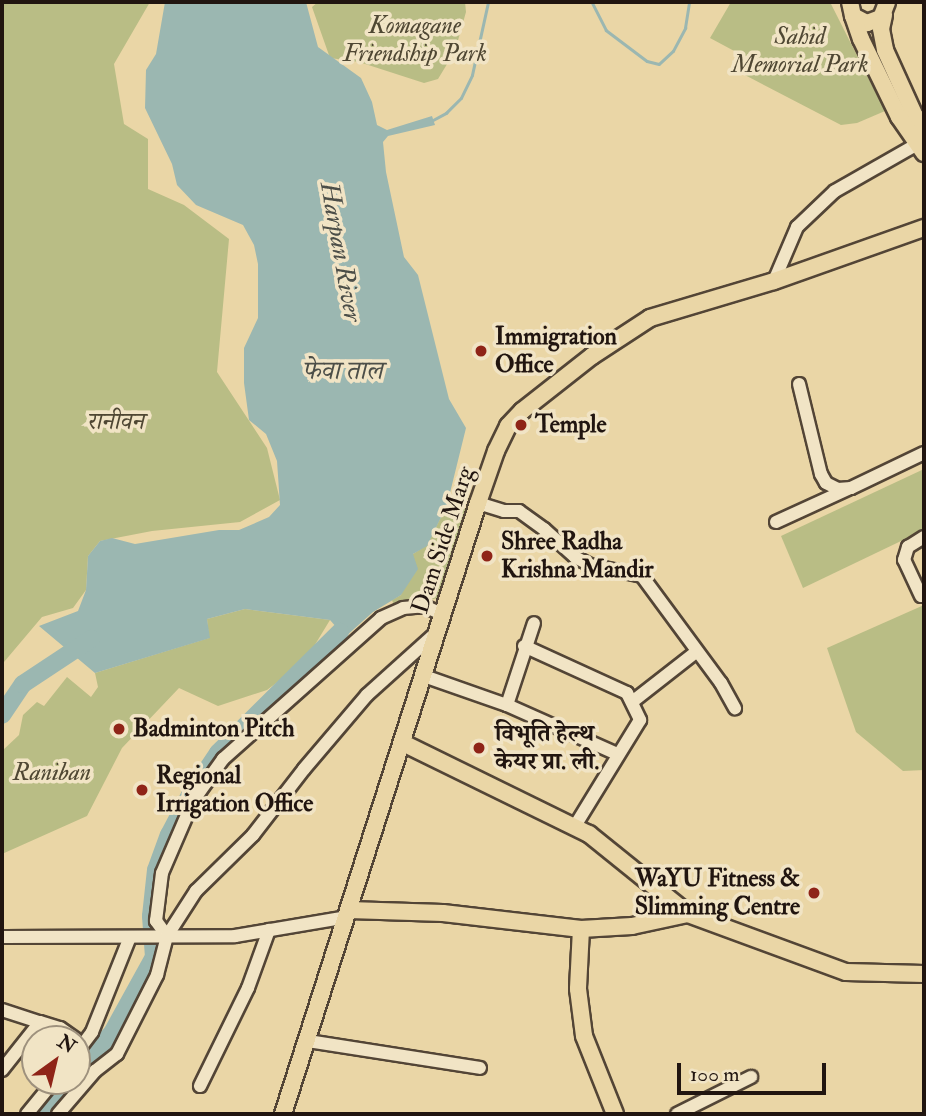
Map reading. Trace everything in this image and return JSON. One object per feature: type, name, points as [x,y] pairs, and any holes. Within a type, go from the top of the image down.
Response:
[{"type":"main road","points":[[849,8],[867,23],[877,21],[887,7]]},
{"type":"main road","points":[[887,7],[882,38],[915,116],[922,148]]},
{"type":"main road","points":[[849,8],[899,117],[922,148]]},
{"type":"main road","name":"Dam Side Marg","points":[[283,1114],[309,1041],[478,503],[501,438],[513,418],[592,356],[650,318],[774,281],[924,228]]},
{"type":"main road","points":[[403,743],[575,826],[602,843],[688,914],[846,972],[924,974]]},
{"type":"main road","points":[[348,914],[443,913],[581,929],[632,926],[688,914]]},
{"type":"main road","points":[[581,929],[578,989],[584,1036],[615,1114]]},
{"type":"street","points":[[774,281],[797,227],[826,200],[847,183],[922,148]]},
{"type":"street","points":[[799,384],[821,474],[826,483],[834,487],[851,488]]},
{"type":"street","points":[[776,523],[924,453]]},
{"type":"street","points":[[478,503],[504,511],[519,511],[544,528],[575,557],[590,565],[642,576],[735,708]]},
{"type":"street","points":[[921,596],[904,560],[908,547],[924,537]]},
{"type":"street","points":[[163,936],[156,921],[162,873],[193,802],[222,759],[381,618],[403,608],[424,606],[444,615]]},
{"type":"street","points":[[506,705],[534,623]]},
{"type":"street","points":[[58,1114],[95,1070],[117,1054],[157,975],[163,936],[196,891],[253,835],[304,769],[367,695],[438,631]]},
{"type":"street","points":[[524,646],[627,693],[640,720],[575,826]]},
{"type":"street","points":[[632,702],[696,652]]},
{"type":"street","points":[[424,676],[506,705],[617,754]]},
{"type":"street","points":[[2,937],[235,936],[348,914]]},
{"type":"street","points":[[200,1086],[248,988],[269,929]]},
{"type":"street","points":[[91,1033],[136,936]]},
{"type":"street","points":[[2,1010],[50,1025]]},
{"type":"street","points":[[2,1070],[40,1022]]},
{"type":"street","points":[[309,1041],[480,1068]]},
{"type":"street","points":[[677,1114],[751,1077]]},
{"type":"street","points":[[27,1114],[43,1095]]},
{"type":"green space","name":"रानीवन","points":[[2,2],[150,2],[114,64],[124,124],[148,139],[148,189],[184,205],[229,239],[217,372],[267,448],[280,500],[240,522],[152,531],[100,541],[88,556],[86,590],[73,608],[42,617],[4,662],[2,678]]},
{"type":"green space","name":"Komagane Friendship Park","points":[[318,2],[465,2],[466,12],[455,51],[438,79],[424,83],[359,62],[330,58],[312,7]]},
{"type":"green space","name":"Sahid Memorial Park","points":[[731,2],[830,2],[885,111],[857,123],[841,125],[743,74],[751,60],[710,38]]},
{"type":"green space","points":[[924,469],[924,530],[803,588],[781,536]]},
{"type":"green space","points":[[447,505],[467,509],[438,598],[395,608],[392,600],[401,595],[413,554],[427,545]]},
{"type":"green space","points":[[924,605],[924,770],[903,771],[856,732],[827,648]]},
{"type":"green space","name":"Raniban","points":[[245,609],[330,620],[305,661],[267,690],[218,706],[179,688],[122,748],[87,816],[2,854],[2,751],[19,735],[23,715],[37,702],[44,706],[67,677],[91,697],[98,687],[95,673],[209,638],[207,619]]},
{"type":"water","name":"फेवा ताल","points":[[165,2],[306,2],[318,47],[361,78],[372,102],[377,125],[387,130],[432,116],[435,125],[388,136],[383,142],[386,172],[404,257],[418,275],[449,399],[466,428],[447,505],[427,546],[413,554],[418,569],[401,595],[373,612],[345,637],[330,620],[245,609],[207,619],[210,638],[95,673],[39,626],[78,611],[86,590],[88,556],[100,541],[112,538],[135,544],[219,530],[239,530],[269,517],[280,505],[277,461],[266,434],[249,420],[244,383],[244,348],[258,318],[258,264],[254,245],[243,225],[196,205],[177,185],[172,164],[145,108],[146,70],[156,54]]},
{"type":"waterway","points":[[433,120],[446,113],[461,98],[472,75],[488,2]]},
{"type":"waterway","points":[[592,2],[606,30],[647,61],[659,64],[673,51],[685,28],[689,2]]},
{"type":"waterway","points":[[91,1056],[112,1033],[154,957],[151,916],[156,870],[169,835],[190,795],[218,753],[340,632]]},
{"type":"waterway","name":"Harpan River","points":[[2,715],[23,684],[91,639]]},
{"type":"waterway","points":[[40,1114],[57,1095]]},
{"type":"place","name":"Immigration Office","points":[[481,351]]},
{"type":"place","name":"Temple","points":[[521,425]]},
{"type":"place","name":"Shree Radha Krishna Mandir","points":[[487,556]]},
{"type":"place","name":"Badminton Pitch","points":[[119,729]]},
{"type":"place","name":"विभूति हेल्थ केयर प्रा. ली.","points":[[479,748]]},
{"type":"place","name":"Regional Irrigation Office","points":[[142,790]]},
{"type":"place","name":"WaYU Fitness & Slimming Centre","points":[[814,893]]}]
